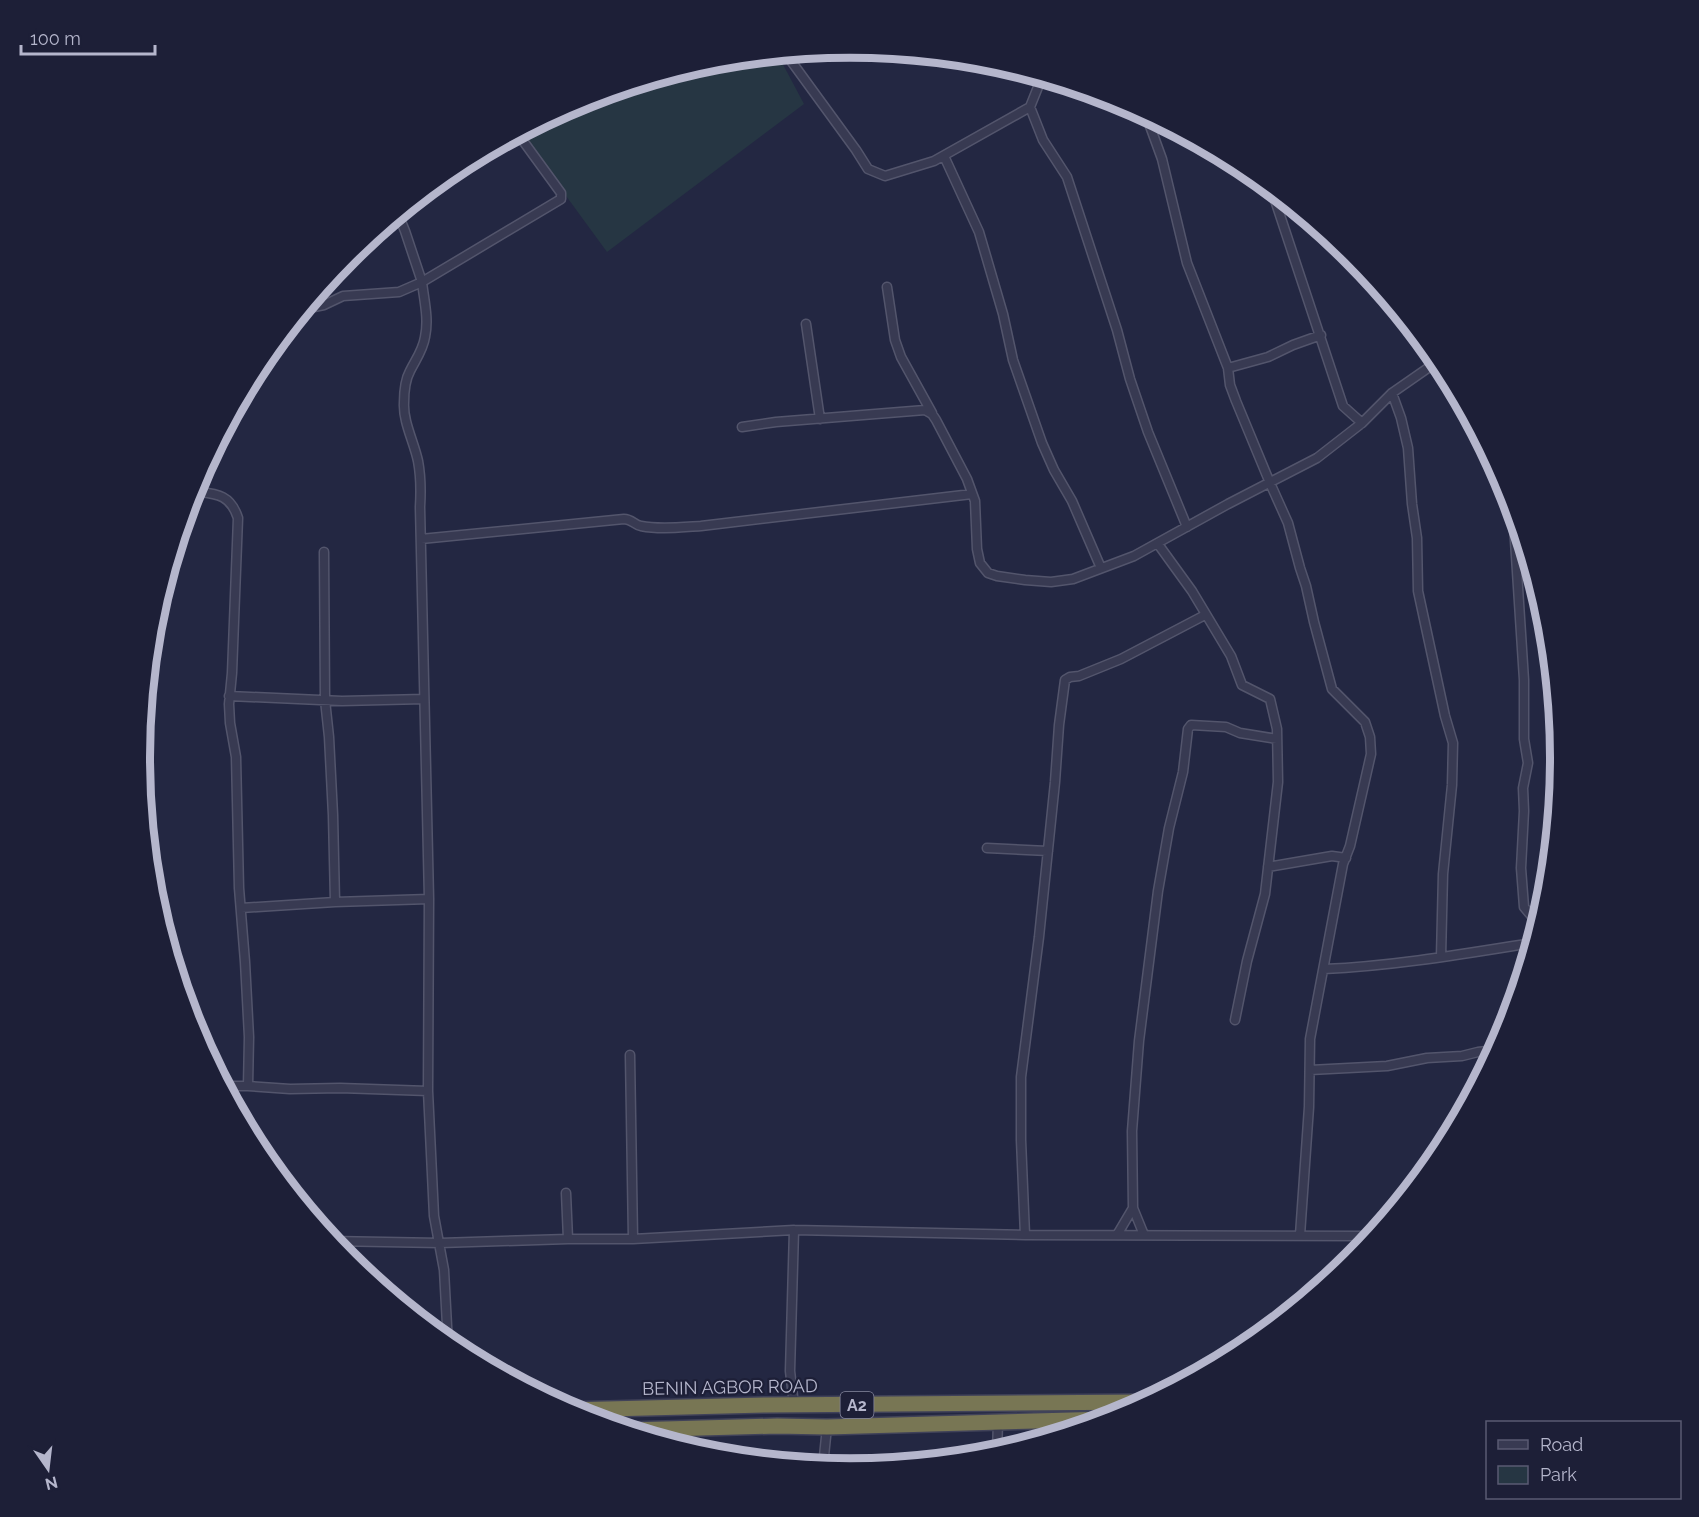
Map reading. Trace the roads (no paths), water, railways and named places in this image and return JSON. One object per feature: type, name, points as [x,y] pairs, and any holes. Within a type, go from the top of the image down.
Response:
[{"type":"highway","name":"BENIN AGBOR ROAD","points":[[594,1409],[1123,1402]]},
{"type":"highway","name":"A2","points":[[650,1429],[1078,1420]]},
{"type":"street","points":[[791,61],[868,170],[885,176],[934,161],[1030,108],[1039,85]]},
{"type":"street","points":[[1030,108],[1043,140],[1067,177],[1148,432],[1187,527]]},
{"type":"street","points":[[1150,127],[1162,159],[1187,263],[1228,368],[1230,385],[1288,523],[1332,689],[1365,722],[1370,737],[1371,754],[1350,846],[1343,864],[1310,1039],[1309,1107],[1300,1235]]},
{"type":"street","points":[[315,307],[343,296],[399,292],[422,282],[561,199],[561,193],[522,140]]},
{"type":"street","points":[[944,156],[979,232],[1004,314],[1013,360],[1042,443],[1054,471],[1072,501],[1101,568]]},
{"type":"street","points":[[1277,203],[1343,406],[1362,423]]},
{"type":"street","points":[[401,221],[422,282],[428,323],[419,356],[409,373],[404,405],[422,485],[421,539],[429,898],[428,1091],[434,1216],[444,1270],[447,1331]]},
{"type":"street","points":[[887,287],[895,340],[901,357],[956,459],[975,501],[977,549],[980,564],[988,573],[1007,578],[1051,582],[1073,579],[1134,556],[1317,458],[1362,423],[1392,393],[1430,367]]},
{"type":"street","points":[[806,324],[820,419]]},
{"type":"street","points":[[1228,368],[1268,357],[1321,334]]},
{"type":"street","points":[[1392,393],[1408,448],[1417,538],[1418,591],[1453,743],[1452,785],[1443,874],[1441,957]]},
{"type":"street","points":[[742,427],[918,409],[932,414]]},
{"type":"street","points":[[203,492],[226,498],[238,518],[232,674],[229,696],[230,723],[236,757],[241,908],[249,1037],[248,1086]]},
{"type":"street","points":[[421,539],[624,519],[630,519],[638,526],[658,528],[701,526],[972,494]]},
{"type":"street","points":[[1514,541],[1522,636],[1524,739],[1528,763],[1523,788],[1521,868],[1524,907],[1531,916]]},
{"type":"street","points":[[1158,544],[1192,591],[1231,656],[1242,685],[1270,699],[1277,729],[1278,782],[1265,894],[1247,961],[1235,1020]]},
{"type":"street","points":[[324,552],[325,700],[333,815],[335,902]]},
{"type":"street","points":[[1025,1235],[1021,1077],[1039,938],[1065,680],[1121,659],[1205,615]]},
{"type":"street","points":[[229,696],[325,700],[424,699]]},
{"type":"street","points":[[1144,1235],[1133,1208],[1132,1131],[1139,1041],[1158,891],[1169,828],[1183,772],[1188,729],[1191,725],[1226,727],[1277,739]]},
{"type":"street","points":[[987,848],[1048,851]]},
{"type":"street","points":[[1268,867],[1332,856],[1346,858]]},
{"type":"street","points":[[241,908],[429,898]]},
{"type":"street","points":[[1324,969],[1353,968],[1525,944]]},
{"type":"street","points":[[1310,1070],[1387,1066],[1427,1058],[1462,1056],[1485,1051]]},
{"type":"street","points":[[630,1055],[633,1239]]},
{"type":"street","points":[[231,1086],[428,1091]]},
{"type":"street","points":[[566,1193],[568,1239]]},
{"type":"street","points":[[1117,1235],[1133,1208]]},
{"type":"street","points":[[794,1230],[790,1371],[794,1405]]},
{"type":"street","points":[[343,1241],[633,1239],[794,1230],[1025,1235],[1361,1236]]},
{"type":"street","points":[[997,1442],[998,1422]]},
{"type":"street","points":[[824,1457],[827,1427]]}]
